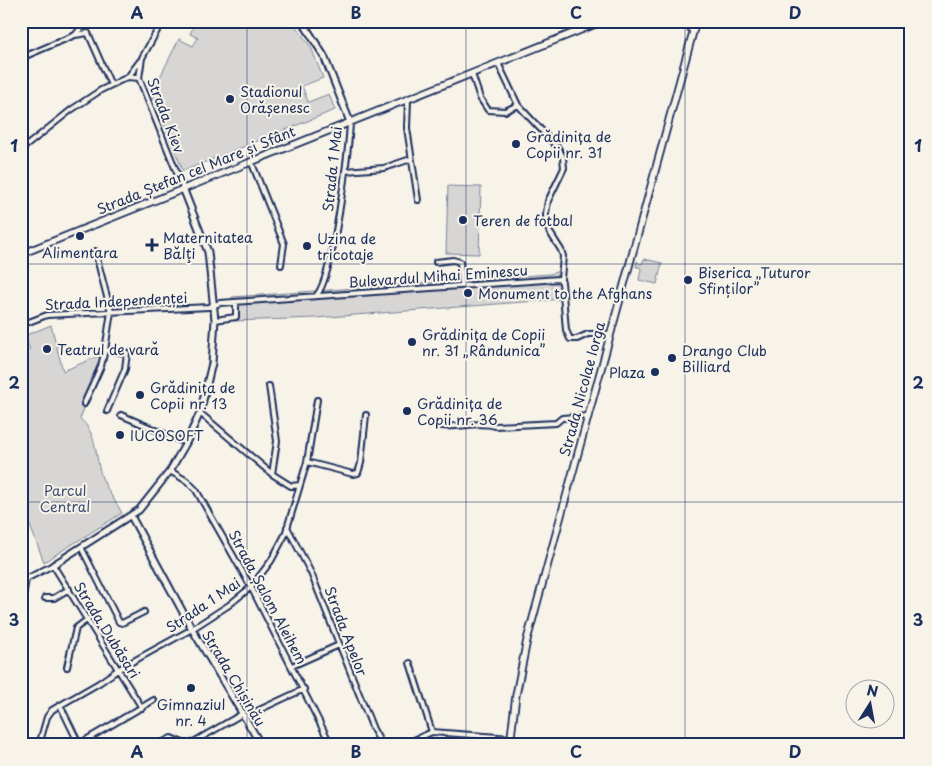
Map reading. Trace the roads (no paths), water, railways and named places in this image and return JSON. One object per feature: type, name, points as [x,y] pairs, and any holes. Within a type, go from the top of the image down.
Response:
[{"type":"main road","name":"Strada Ștefan cel Mare și Sfânt","points":[[21,254],[603,21]]},
{"type":"main road","name":"Strada Nicolae Iorga","points":[[511,742],[516,695],[527,640],[694,21]]},
{"type":"street","points":[[75,35],[87,21]]},
{"type":"street","name":"Strada Kiev","points":[[160,21],[158,29],[142,58],[139,78],[183,188]]},
{"type":"street","name":"Strada 1 Mai","points":[[302,21],[324,56],[350,122],[345,170],[331,255],[322,289],[316,296]]},
{"type":"street","points":[[21,58],[75,35],[86,33],[89,34],[111,85]]},
{"type":"street","points":[[21,150],[71,110],[111,85],[128,77],[142,58]]},
{"type":"street","points":[[498,63],[518,105],[558,148],[563,157],[564,168],[548,201],[546,223],[563,256],[561,279],[566,330],[570,339],[577,340],[588,334],[610,334]]},
{"type":"street","points":[[472,74],[482,102],[488,110],[505,110],[518,105]]},
{"type":"street","points":[[128,77],[139,78]]},
{"type":"street","points":[[408,100],[407,128],[418,200]]},
{"type":"street","points":[[345,170],[384,168],[412,159]]},
{"type":"street","points":[[251,161],[284,244],[281,265]]},
{"type":"street","points":[[21,608],[24,579],[53,565],[131,516],[145,503],[170,471],[200,413],[212,363],[214,306],[208,252],[183,188]]},
{"type":"street","points":[[84,404],[106,350],[111,312],[95,251]]},
{"type":"street","points":[[436,262],[453,260],[460,262],[462,285]]},
{"type":"street","name":"Bulevardul Mihai Eminescu","points":[[214,306],[236,302],[561,279]]},
{"type":"street","points":[[215,320],[236,317],[236,302]]},
{"type":"street","name":"Strada Independenței","points":[[21,325],[47,315],[214,306]]},
{"type":"street","points":[[106,350],[127,353],[125,369],[107,411]]},
{"type":"street","points":[[269,386],[277,441],[272,474]]},
{"type":"street","name":"Strada 1 Mai","points":[[39,745],[48,714],[60,705],[99,683],[119,669],[192,629],[251,586],[277,550],[287,526],[307,462],[317,400]]},
{"type":"street","points":[[200,413],[272,474],[291,486],[300,484]]},
{"type":"street","points":[[121,415],[186,443]]},
{"type":"street","points":[[307,462],[358,474],[366,415]]},
{"type":"street","points":[[442,426],[554,423],[562,418],[588,416]]},
{"type":"street","name":"Strada Șalom Aleihem","points":[[170,471],[187,480],[196,490],[251,586],[304,688],[331,745]]},
{"type":"street","name":"Strada Chișinău","points":[[131,516],[192,629],[262,745]]},
{"type":"street","name":"Strada Apelor","points":[[287,526],[311,573],[373,729],[382,745]]},
{"type":"street","points":[[81,547],[119,622],[122,623],[144,612]]},
{"type":"street","name":"Strada Dubăsari","points":[[53,565],[142,708]]},
{"type":"street","points":[[45,598],[54,598],[69,589]]},
{"type":"street","points":[[67,667],[76,628],[88,619]]},
{"type":"street","points":[[292,666],[339,645]]},
{"type":"street","points":[[410,664],[432,732]]},
{"type":"street","points":[[157,745],[171,738],[190,744],[243,716],[304,688]]},
{"type":"street","points":[[60,705],[79,744],[154,700]]},
{"type":"street","points":[[403,745],[432,732],[511,742]]},
{"type":"place","name":"Stadionul Orășenesc","points":[[230,99]]},
{"type":"place","name":"Grădinița de Copii nr. 31","points":[[516,144]]},
{"type":"place","name":"Teren de fotbal","points":[[463,220]]},
{"type":"place","name":"Alimentara","points":[[80,236]]},
{"type":"place","name":"Maternitatea Bălţi","points":[[152,245]]},
{"type":"place","name":"Uzina de tricotaje","points":[[307,246]]},
{"type":"place","name":"Biserica „Tuturor Sfinților”","points":[[688,280]]},
{"type":"place","name":"Monument to the Afghans","points":[[468,293]]},
{"type":"place","name":"Grădinița de Copii nr. 31 „Rândunica”","points":[[412,342]]},
{"type":"place","name":"Teatrul de vară","points":[[47,349]]},
{"type":"place","name":"Drango Club Billiard","points":[[672,358]]},
{"type":"place","name":"Plaza","points":[[655,372]]},
{"type":"place","name":"Grădinița de Copii nr. 13","points":[[140,395]]},
{"type":"place","name":"Grădinița de Copii nr. 36","points":[[407,411]]},
{"type":"place","name":"IUCOSOFT","points":[[120,435]]},
{"type":"place","name":"Gimnaziul nr. 4","points":[[191,688]]},
{"type":"park label","name":"Parcul Central","points":[[65,498]]}]
